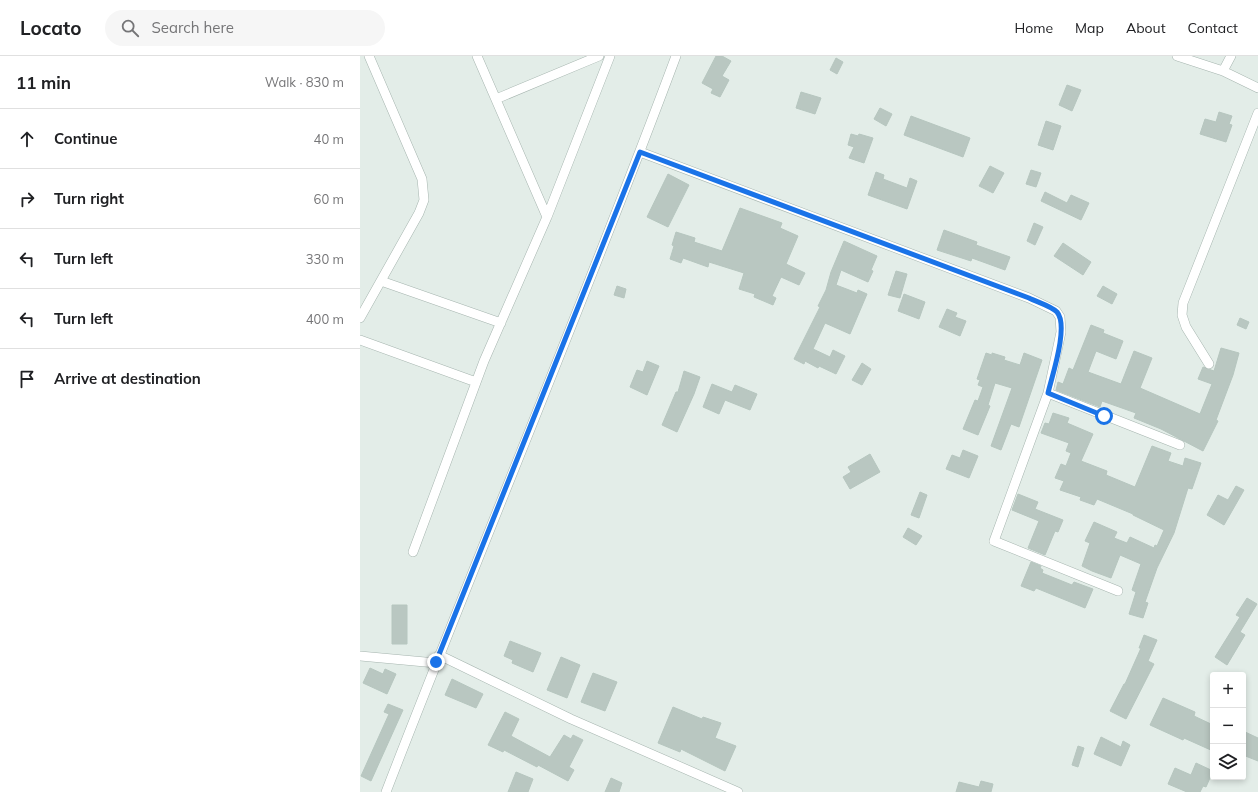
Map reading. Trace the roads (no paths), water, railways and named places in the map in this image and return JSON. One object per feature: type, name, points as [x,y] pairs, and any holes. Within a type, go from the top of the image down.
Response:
[{"type":"street","points":[[360,318],[410,232],[424,200],[422,179],[369,56]]},
{"type":"street","points":[[477,56],[547,217]]},
{"type":"street","points":[[496,99],[599,56]]},
{"type":"street","points":[[413,552],[476,382],[547,217],[610,56]]},
{"type":"street","points":[[386,792],[437,659],[640,152],[676,56]]},
{"type":"street","points":[[1178,56],[1223,71],[1258,88]]},
{"type":"street","points":[[1223,71],[1231,56]]},
{"type":"street","points":[[1209,364],[1186,327],[1182,315],[1183,303],[1258,113]]},
{"type":"street","points":[[640,152],[1029,298],[1056,311],[1060,317],[1062,332],[1048,393],[994,541],[1118,591]]},
{"type":"street","points":[[381,281],[501,323]]},
{"type":"street","points":[[360,340],[476,382]]},
{"type":"street","points":[[1048,393],[1180,445]]},
{"type":"street","points":[[360,656],[437,659],[738,792]]}]
